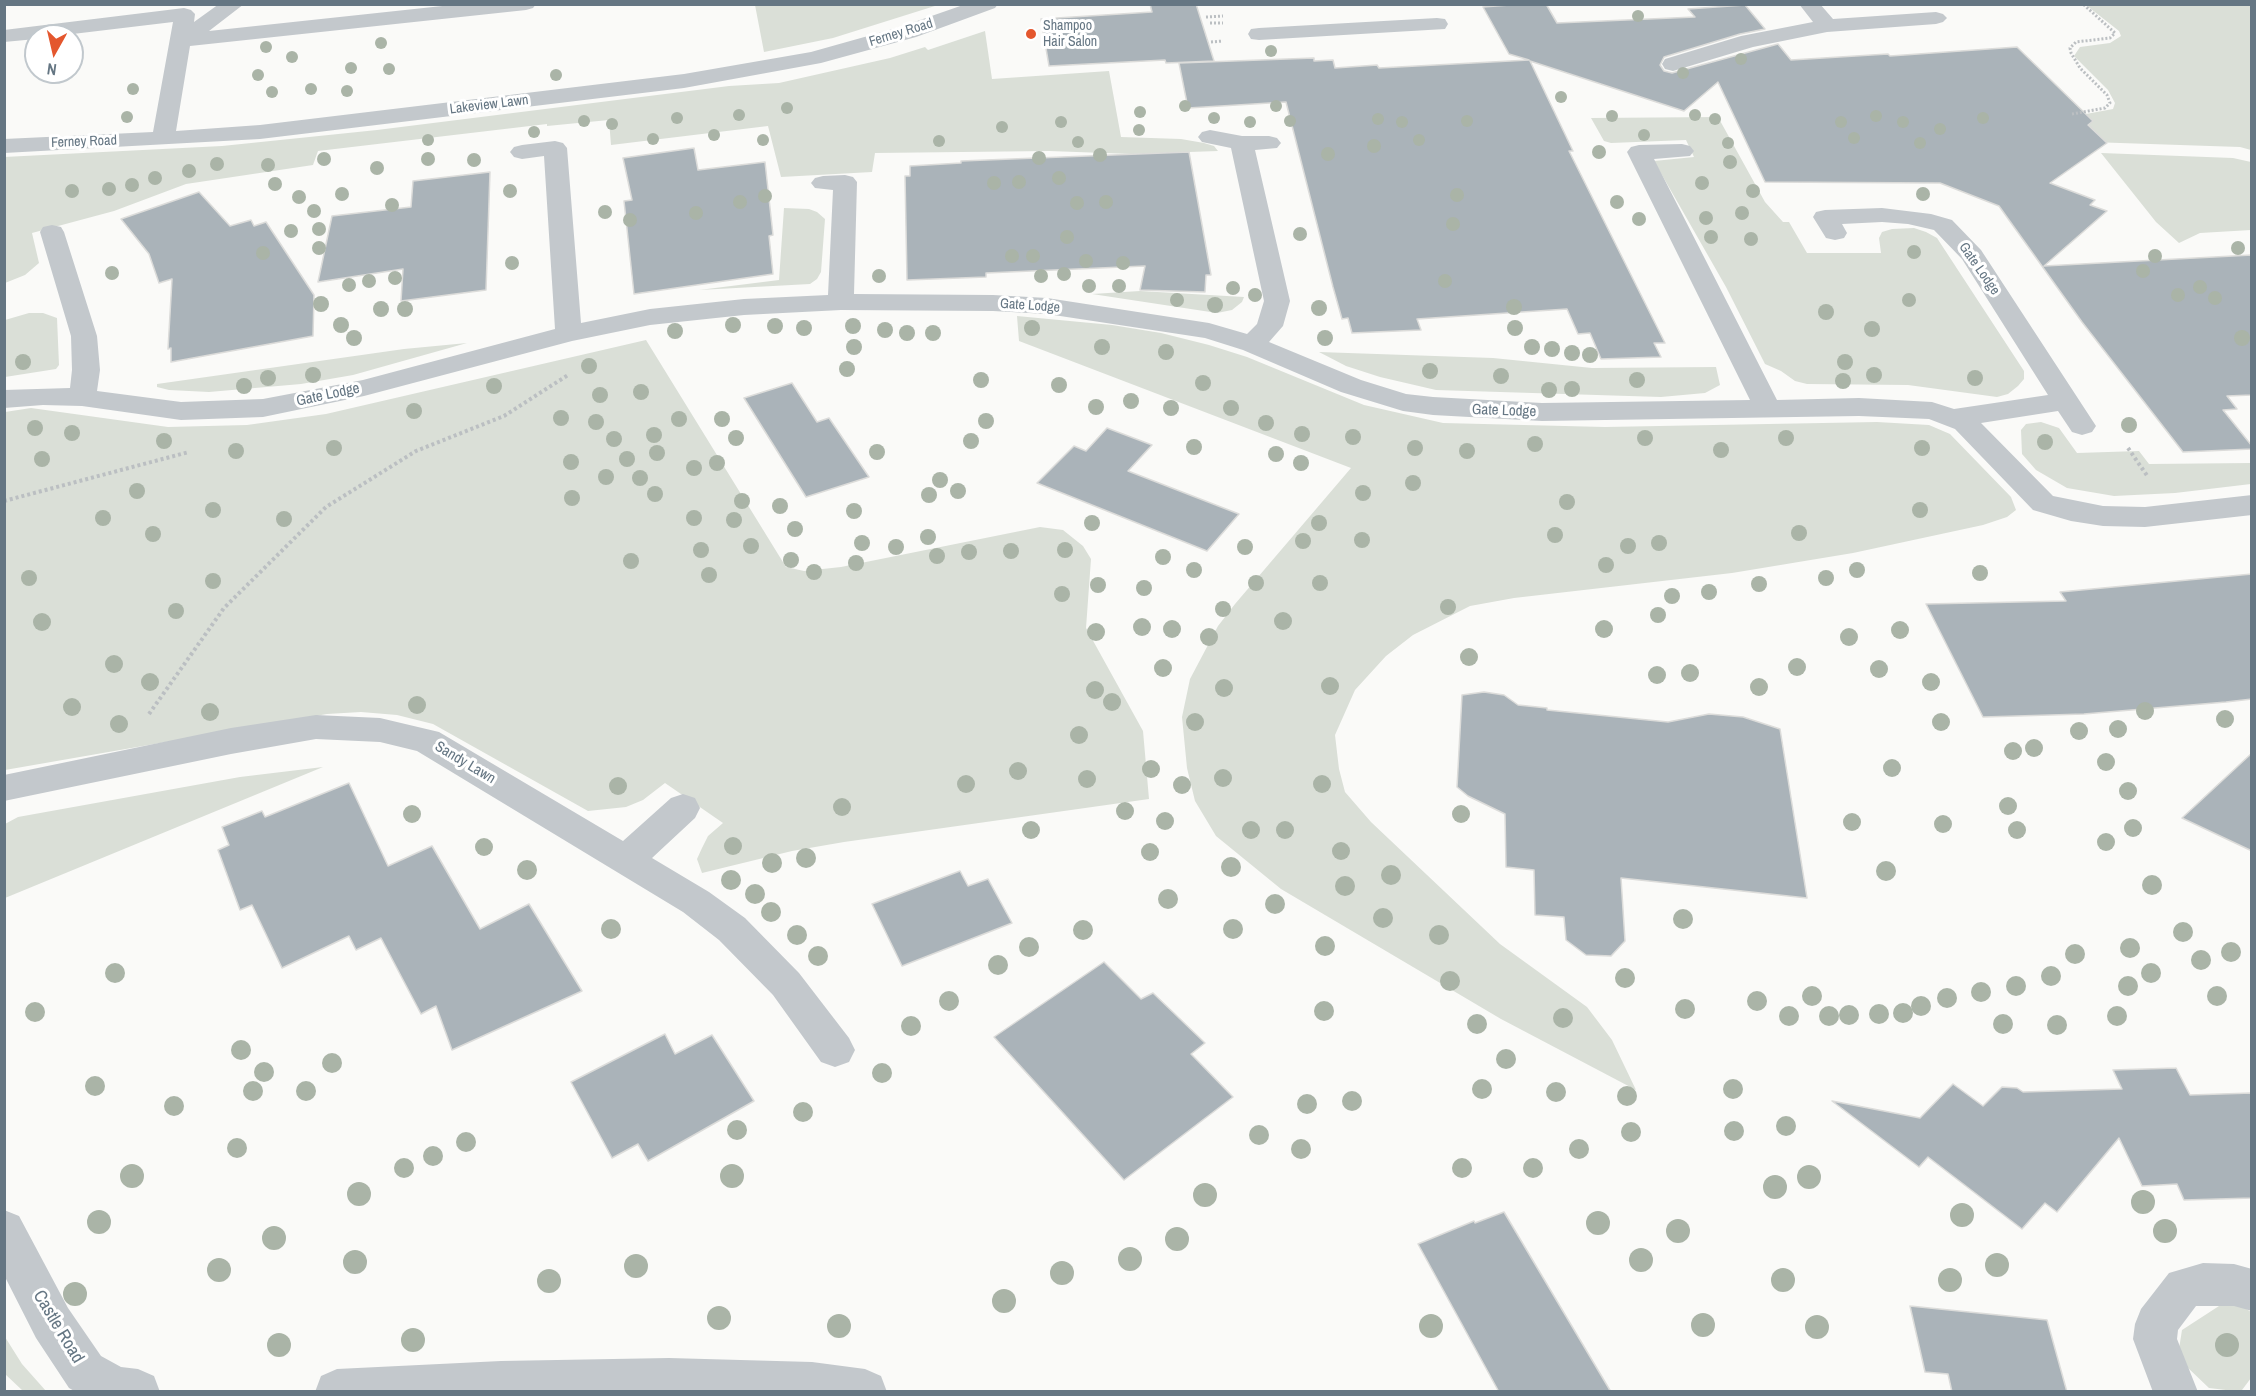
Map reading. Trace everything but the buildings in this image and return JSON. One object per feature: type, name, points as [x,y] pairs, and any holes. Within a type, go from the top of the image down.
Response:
[{"type":"street","points":[[181,40],[234,4]]},
{"type":"street","points":[[181,40],[526,4]]},
{"type":"street","name":"Ferney Road","points":[[813,58],[908,32],[988,4]]},
{"type":"street","points":[[1364,4],[1374,27]]},
{"type":"street","points":[[1809,4],[1827,26]]},
{"type":"street","points":[[4,36],[185,9],[164,139]]},
{"type":"street","points":[[1673,64],[1749,41],[1827,26],[1936,18]]},
{"type":"street","points":[[1259,34],[1437,24]]},
{"type":"street","name":"Lakeview Lawn","points":[[164,139],[260,132],[623,90],[736,73],[813,58]]},
{"type":"street","points":[[1210,137],[1242,143],[1269,142]]},
{"type":"street","name":"Ferney Road","points":[[4,146],[164,139]]},
{"type":"street","points":[[1242,143],[1277,301],[1270,326],[1252,344]]},
{"type":"street","points":[[522,152],[555,148],[568,334]]},
{"type":"street","points":[[1682,151],[1639,152],[1768,409]]},
{"type":"street","points":[[823,183],[845,182],[841,302]]},
{"type":"street","name":"Gate Lodge","points":[[1835,233],[1826,217],[1890,216],[1931,221],[1943,225],[1972,255],[2082,426]]},
{"type":"street","points":[[52,232],[84,336],[86,370],[82,397]]},
{"type":"street","name":"Gate Lodge","points":[[4,399],[43,396],[82,397],[182,411],[263,408],[364,388],[609,324],[697,311],[841,302],[1047,306],[1161,322],[1209,332],[1252,344],[1351,386],[1403,402],[1433,406],[1542,412],[1901,408],[1932,411],[1965,423],[2043,503],[2082,513],[2145,517],[2252,505]]},
{"type":"street","name":"Gate Lodge","points":[[1954,418],[2065,401]]},
{"type":"street","name":"Sandy Lawn","points":[[4,788],[316,727],[349,727],[400,733],[427,741],[696,902],[732,929],[786,984],[835,1050]]},
{"type":"street","points":[[626,860],[683,808]]},
{"type":"street","name":"Castle Road","points":[[4,1230],[52,1323],[86,1372],[116,1389],[138,1392]]},
{"type":"street","points":[[2176,1392],[2154,1339],[2157,1324],[2170,1304],[2184,1288],[2203,1284],[2234,1285],[2252,1290]]},
{"type":"street","points":[[337,1392],[501,1383],[669,1380],[812,1384],[865,1392]]},
{"type":"path","points":[[2072,114],[2105,108],[2110,103],[2107,94],[2080,68],[2070,53],[2070,48],[2076,42],[2110,38],[2115,33],[2083,4]]},
{"type":"path","points":[[109,766],[159,702],[224,608],[326,507],[416,451],[504,416],[585,364],[609,324]]},
{"type":"path","points":[[4,501],[189,452]]},
{"type":"shaded area","points":[[755,4],[938,5],[833,38],[764,52]]},
{"type":"shaded area","points":[[2086,5],[2251,5],[2251,150],[2240,147],[2090,142],[2070,117],[2113,109],[2115,103],[2108,90],[2074,56],[2080,47],[2110,43],[2121,36],[2119,31]]},
{"type":"shaded area","points":[[985,31],[992,79],[1109,71],[1121,137],[1181,139],[1214,146],[1218,151],[1132,154],[1049,151],[875,153],[872,172],[781,177],[768,126],[611,145],[609,120],[547,126],[547,124],[318,151],[313,165],[186,184],[114,211],[32,233],[39,263],[25,275],[5,283],[4,157],[222,146],[377,130],[729,86],[779,83],[890,58],[925,47],[928,50]]},
{"type":"shaded area","points":[[1718,117],[1765,202],[1783,222],[1789,222],[1807,253],[1881,253],[1879,238],[1882,232],[1892,229],[1914,228],[1937,238],[2024,371],[2024,379],[2018,386],[2008,394],[1997,397],[1908,385],[1807,384],[1795,381],[1765,364],[1726,287],[1654,161],[1694,157],[1686,140],[1611,143],[1604,141],[1591,118]]},
{"type":"shaded area","points":[[2101,153],[2233,158],[2251,162],[2251,230],[2200,233],[2179,243],[2156,222]]},
{"type":"shaded area","points":[[784,208],[809,209],[825,219],[821,272],[817,279],[810,284],[699,290],[779,280]]},
{"type":"shaded area","points":[[1140,291],[1244,297],[1242,302],[1232,310],[1217,313],[1092,294]]},
{"type":"shaded area","points":[[29,313],[43,313],[57,318],[59,365],[56,369],[5,377],[5,320]]},
{"type":"shaded area","points":[[1017,316],[1112,325],[1161,333],[1209,345],[1247,357],[1364,405],[1443,423],[1605,427],[1877,422],[1929,425],[1950,434],[2011,497],[2016,510],[2007,517],[1983,525],[1853,553],[1732,573],[1514,598],[1470,606],[1413,635],[1386,656],[1355,690],[1335,735],[1339,769],[1345,792],[1371,822],[1500,944],[1587,1007],[1612,1040],[1636,1090],[1501,1019],[1281,889],[1216,836],[1195,801],[1187,768],[1182,717],[1190,679],[1218,626],[1351,468],[1019,341]]},
{"type":"shaded area","points":[[646,340],[786,567],[804,571],[841,567],[1040,527],[1063,530],[1083,546],[1091,559],[1086,628],[1143,731],[1149,799],[844,842],[792,851],[702,873],[697,859],[708,836],[723,823],[665,783],[643,800],[626,807],[588,811],[433,724],[397,715],[361,712],[327,714],[5,770],[5,412],[31,408],[168,427],[247,425],[326,414]]},
{"type":"shaded area","points":[[467,343],[353,375],[301,384],[209,392],[169,390],[157,387],[157,384],[404,349]]},
{"type":"shaded area","points":[[1319,352],[1493,358],[1592,368],[1716,367],[1720,385],[1705,393],[1661,397],[1436,390],[1380,377],[1346,366]]},
{"type":"shaded area","points":[[2041,422],[2059,428],[2077,453],[2139,451],[2149,464],[2251,463],[2251,484],[2175,493],[2114,496],[2067,488],[2036,470],[2022,454],[2021,430],[2026,424]]},
{"type":"shaded area","points":[[323,767],[5,898],[5,824],[18,817],[240,777]]},
{"type":"shaded area","points":[[2219,1306],[2242,1306],[2251,1312],[2251,1378],[2242,1390],[2209,1388],[2187,1367],[2179,1349],[2182,1330]]},
{"type":"shaded area","points":[[5,1337],[22,1364],[46,1391],[23,1391],[5,1374]]},
{"type":"place","name":"Shampoo Hair Salon","points":[[1031,34]]}]
